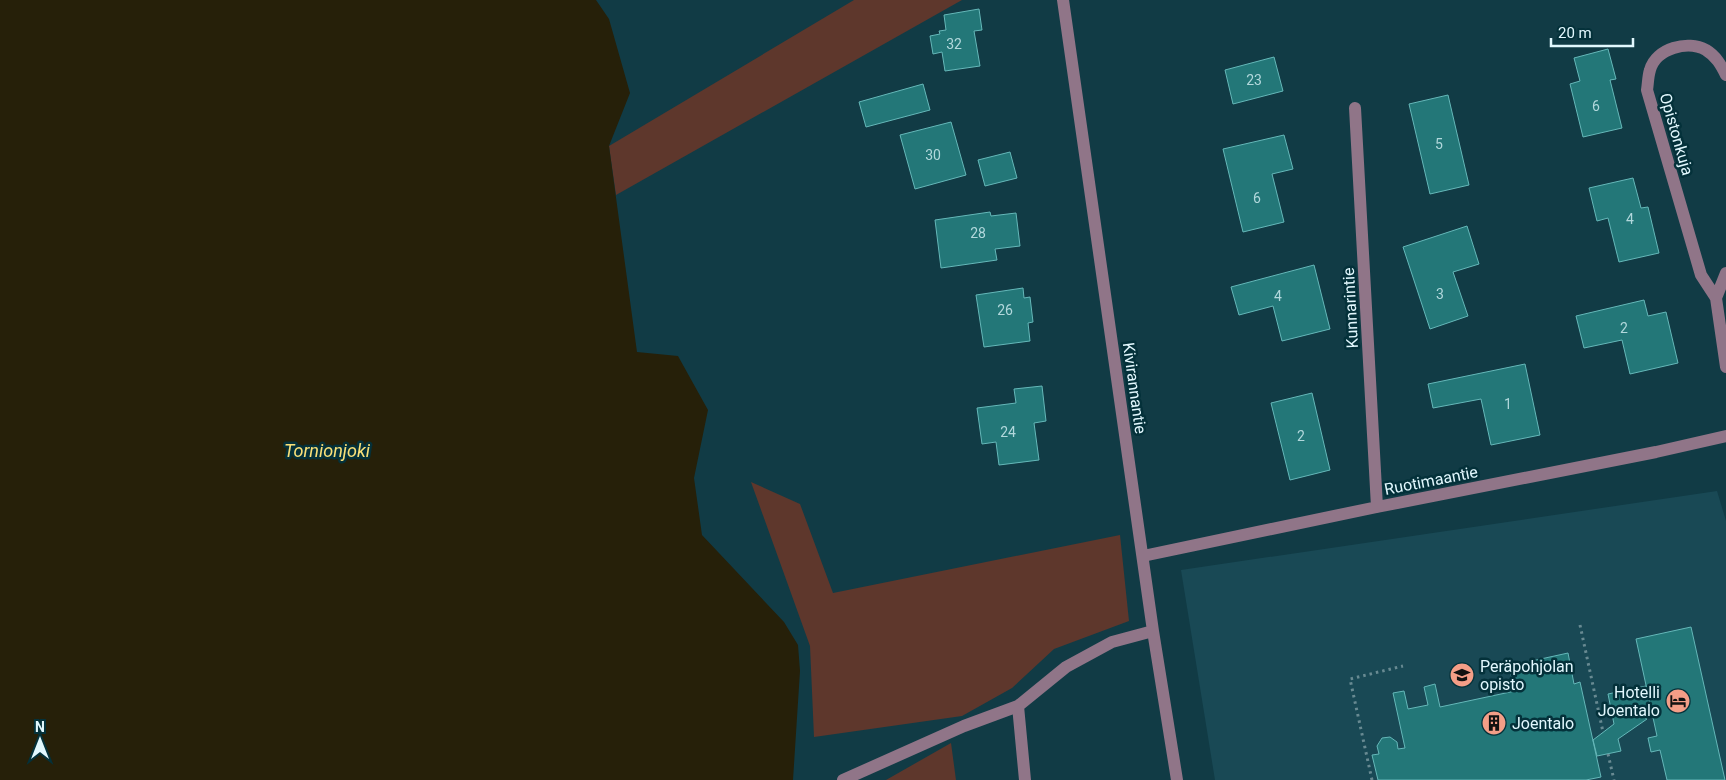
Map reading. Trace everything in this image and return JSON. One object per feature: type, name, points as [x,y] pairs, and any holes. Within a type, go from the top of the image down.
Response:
[{"type":"street","name":"Kivirannantie","points":[[1063,0],[1153,632],[1177,780]]},
{"type":"street","name":"Opistonkuja","points":[[1726,75],[1720,62],[1707,50],[1690,45],[1675,47],[1659,56],[1650,69],[1647,90],[1701,275],[1716,298],[1726,367]]},
{"type":"street","name":"Kunnarintie","points":[[1355,108],[1377,506]]},
{"type":"street","points":[[1716,298],[1726,273]]},
{"type":"street","name":"Ruotimaantie","points":[[1143,556],[1377,506],[1656,452],[1726,436]]},
{"type":"street","points":[[843,780],[964,726],[1018,706],[1066,667],[1112,642],[1153,632]]},
{"type":"street","points":[[1018,706],[1025,780]]},
{"type":"path","points":[[1580,625],[1603,732]]},
{"type":"path","points":[[1372,780],[1350,679],[1403,666]]},
{"type":"path","points":[[1608,754],[1614,780]]},
{"type":"shaded area","points":[[854,0],[962,0],[616,195],[609,146]]},
{"type":"shaded area","points":[[751,482],[800,504],[833,593],[1120,535],[1129,621],[1054,649],[1012,688],[962,716],[814,737],[810,646]]},
{"type":"shaded area","name":"Peräpohjolan opisto","points":[[1717,491],[1726,521],[1726,780],[1215,780],[1181,570]]},
{"type":"shaded area","points":[[951,743],[956,780],[886,780]]},
{"type":"water","name":"Tornionjoki","points":[[0,0],[596,0],[609,19],[630,93],[609,146],[637,352],[678,356],[708,410],[694,478],[702,535],[784,622],[798,645],[800,671],[793,780],[0,780]]},
{"type":"building","points":[[979,9],[982,30],[974,31],[980,66],[945,71],[942,52],[933,54],[930,36],[940,34],[939,31],[946,30],[944,15]]},
{"type":"building","points":[[1608,49],[1616,79],[1610,80],[1622,128],[1583,137],[1570,84],[1580,81],[1574,58]]},
{"type":"building","points":[[1274,57],[1283,91],[1233,104],[1225,70]]},
{"type":"building","points":[[923,84],[930,110],[866,127],[859,102]]},
{"type":"building","points":[[1448,95],[1469,185],[1430,194],[1409,104]]},
{"type":"building","points":[[951,122],[966,175],[915,189],[900,135]]},
{"type":"building","points":[[1284,135],[1293,169],[1272,174],[1284,222],[1243,232],[1223,149]]},
{"type":"building","points":[[1010,152],[1017,178],[985,186],[978,160]]},
{"type":"building","points":[[1633,178],[1641,208],[1648,207],[1659,253],[1619,262],[1608,218],[1597,221],[1589,188]]},
{"type":"building","points":[[990,212],[991,216],[1016,213],[1020,246],[995,249],[997,260],[941,268],[935,220]]},
{"type":"building","points":[[1467,226],[1479,264],[1453,272],[1468,316],[1430,329],[1403,247]]},
{"type":"building","points":[[1314,265],[1330,329],[1282,341],[1273,306],[1239,315],[1231,287]]},
{"type":"building","points":[[1023,288],[1024,298],[1030,297],[1033,322],[1028,323],[1030,341],[984,347],[976,295]]},
{"type":"building","points":[[1644,300],[1648,316],[1666,312],[1678,363],[1630,374],[1622,340],[1584,348],[1576,316]]},
{"type":"building","points":[[1525,364],[1540,435],[1491,445],[1481,399],[1433,408],[1428,384]]},
{"type":"building","points":[[1042,386],[1046,421],[1034,423],[1039,460],[999,465],[996,442],[982,444],[977,408],[1016,403],[1014,389]]},
{"type":"building","points":[[1312,393],[1330,470],[1290,480],[1271,403]]},
{"type":"building","name":"Hotelli Joentalo","points":[[1691,627],[1725,780],[1667,780],[1660,750],[1651,752],[1648,738],[1657,736],[1636,639]]},
{"type":"building","name":"Joentalo","points":[[1568,653],[1574,684],[1580,682],[1601,777],[1586,780],[1378,780],[1372,755],[1379,754],[1377,746],[1382,738],[1390,737],[1397,742],[1398,749],[1405,748],[1393,693],[1404,691],[1408,709],[1428,705],[1424,687],[1435,684],[1440,707],[1515,691],[1509,666]]},
{"type":"building","points":[[1646,686],[1653,716],[1645,718],[1647,719],[1618,739],[1621,751],[1597,756],[1593,740],[1614,724],[1608,694]]},
{"type":"place","name":"Peräpohjolan opisto","points":[[1462,675]]},
{"type":"place","name":"Hotelli Joentalo","points":[[1678,701]]},
{"type":"place","name":"Joentalo","points":[[1494,723]]}]
